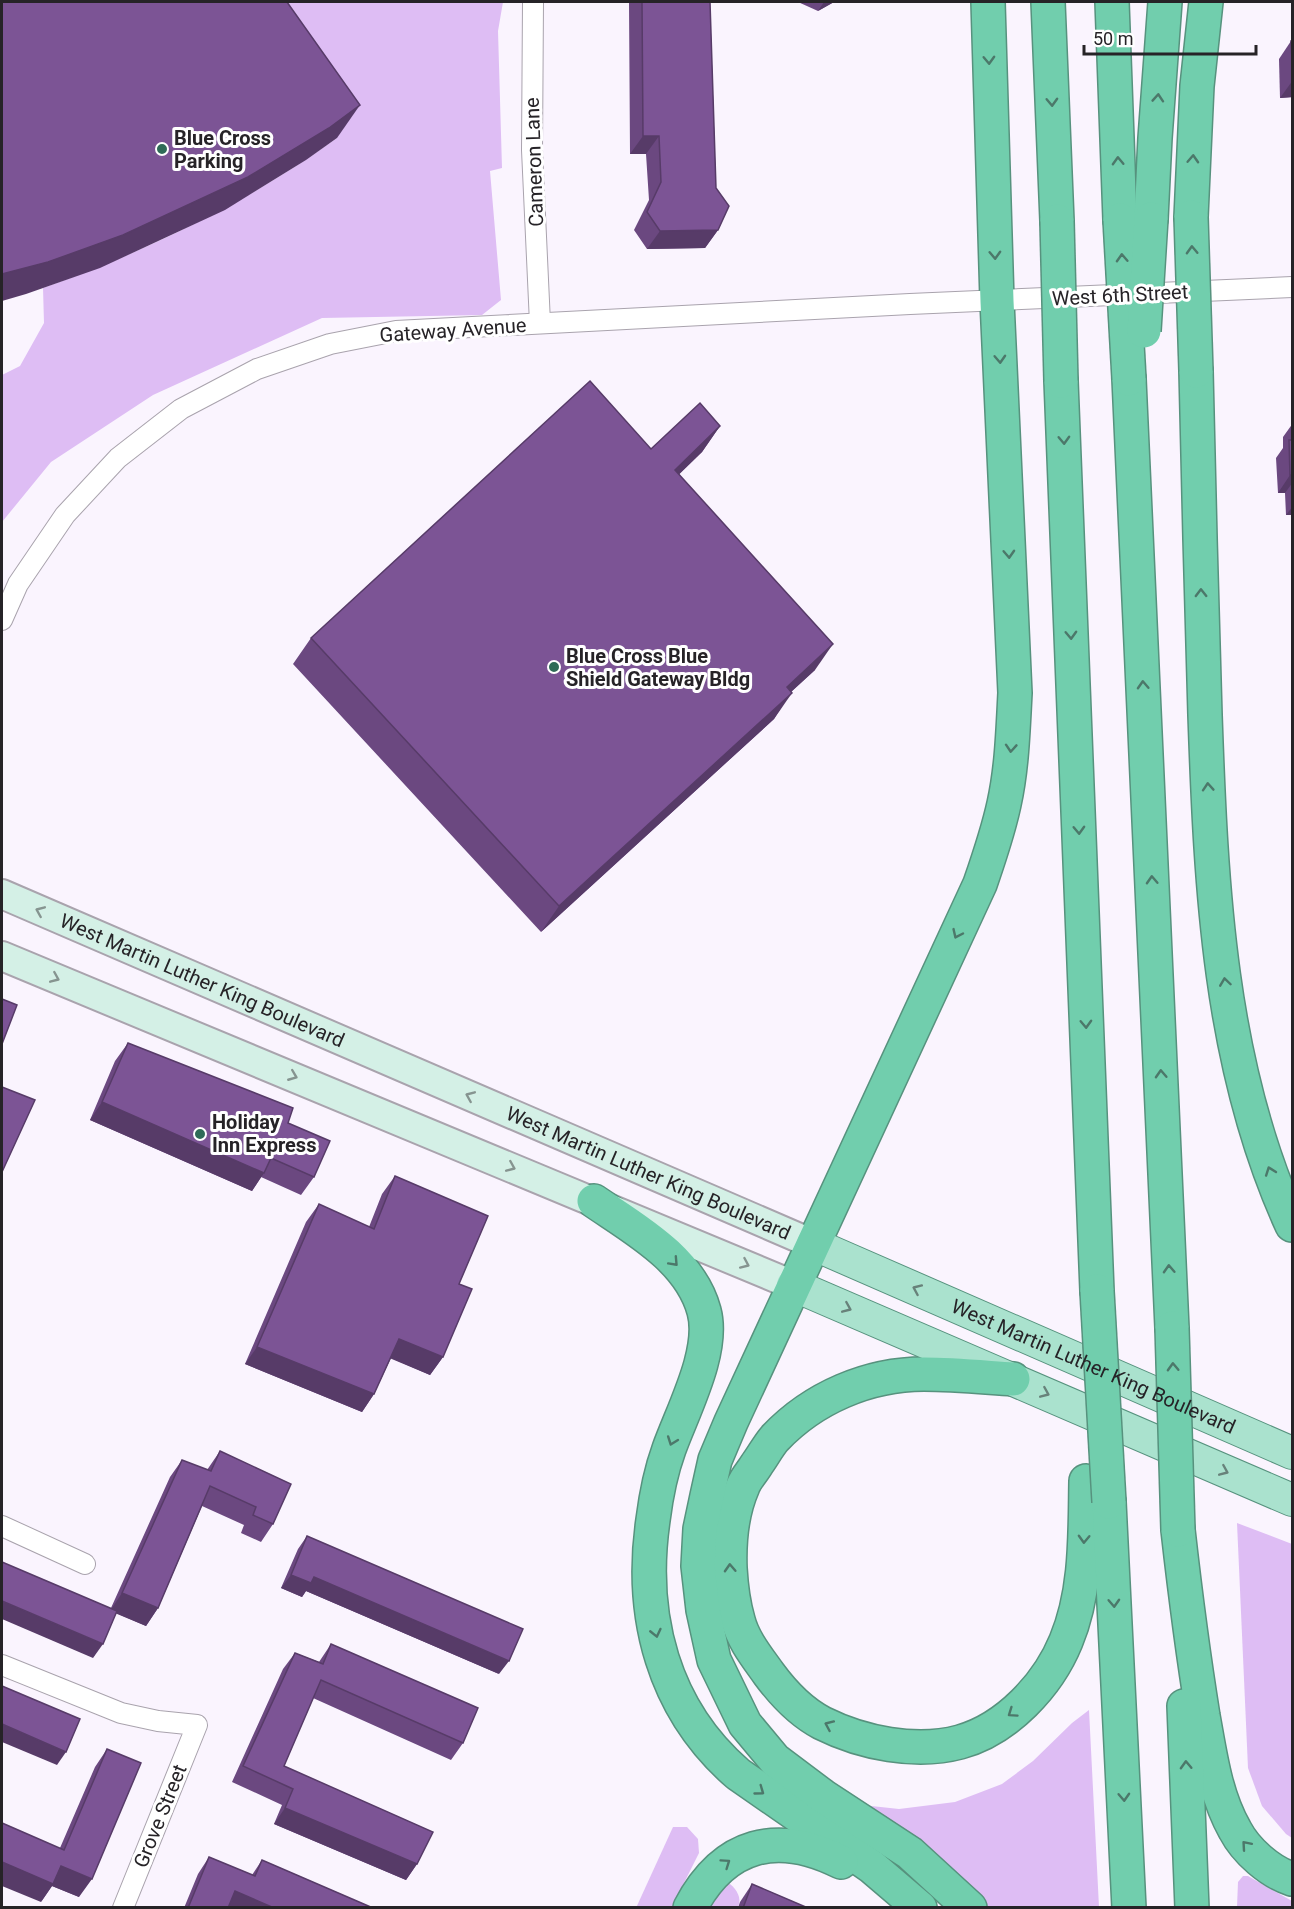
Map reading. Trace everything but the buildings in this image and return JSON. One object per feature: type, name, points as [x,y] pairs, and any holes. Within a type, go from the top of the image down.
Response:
[{"type":"highway","points":[[970,1908],[910,1852],[823,1796],[775,1760],[744,1724],[714,1660],[703,1610],[698,1566],[700,1529],[707,1496],[716,1460],[727,1431],[980,884],[1005,803],[1011,757],[1015,693],[997,301],[988,2]]},
{"type":"highway","points":[[1048,2],[1097,1291],[1129,1908]]},
{"type":"highway","points":[[1112,2],[1136,220],[1135,379],[1132,442],[1172,1328],[1191,1908]]},
{"type":"highway","points":[[1136,220],[1155,138],[1165,2]]},
{"type":"highway","points":[[1206,2],[1197,86],[1191,217],[1207,774],[1219,944],[1231,1027],[1246,1092],[1265,1156],[1293,1225]]},
{"type":"highway","points":[[594,1201],[633,1227],[670,1257],[696,1291],[704,1309],[705,1352],[667,1453],[656,1502],[649,1559],[648,1589],[654,1626],[661,1657],[682,1707],[699,1734],[720,1759],[738,1774],[872,1867],[920,1908]]},
{"type":"highway","points":[[1013,1379],[922,1374],[867,1381],[816,1403],[774,1439],[743,1485],[732,1521],[730,1557],[731,1587],[738,1622],[753,1652],[776,1683],[796,1704],[821,1723],[857,1737],[898,1745],[936,1746],[961,1742],[986,1731],[1020,1708],[1047,1674],[1066,1641],[1078,1600],[1085,1544],[1086,1480],[1097,1291]]},
{"type":"highway","points":[[1178,1530],[1195,1668],[1214,1775],[1224,1806],[1245,1845],[1267,1865],[1293,1880]]},
{"type":"highway","points":[[690,1908],[705,1883],[718,1868],[735,1856],[776,1844],[810,1848],[828,1855],[851,1867],[912,1908]]},
{"type":"main road","name":"West Martin Luther King Boulevard","points":[[2,894],[1293,1453]]},
{"type":"main road","points":[[2,956],[594,1201],[1293,1500]]},
{"type":"street","name":"Cameron Lane","points":[[533,2],[532,150],[540,323]]},
{"type":"street","name":"West 6th Street","points":[[948,303],[1293,288]]},
{"type":"street","name":"Gateway Avenue","points":[[2,620],[18,584],[66,515],[118,458],[181,409],[257,369],[330,344],[396,331],[948,303]]},
{"type":"street","points":[[2,1526],[85,1564]]},
{"type":"street","name":"Grove Street","points":[[2,1665],[121,1713],[158,1721],[197,1725],[123,1908]]},
{"type":"shaded area","points":[[241,2],[503,2],[498,31],[502,168],[490,171],[501,300],[482,315],[322,318],[153,395],[51,462],[2,522],[2,375],[20,366],[44,323],[43,288],[120,258],[195,224],[268,184],[337,138]]},
{"type":"shaded area","points":[[1237,1523],[1292,1544],[1292,1838],[1262,1806],[1248,1768]]},
{"type":"shaded area","points":[[1089,1710],[1099,1907],[980,1907],[853,1804],[899,1809],[955,1802],[1002,1784],[1033,1761],[1072,1723]]},
{"type":"shaded area","points":[[673,1827],[687,1827],[698,1839],[699,1853],[672,1907],[636,1908]]},
{"type":"shaded area","points":[[1243,1876],[1248,1876],[1292,1901],[1292,1907],[1237,1907],[1238,1882]]},
{"type":"shaded area","points":[[721,1883],[730,1884],[735,1889],[739,1897],[738,1907],[700,1908]]},
{"type":"place","name":"Blue Cross Parking","points":[[162,149]]},
{"type":"place","name":"Blue Cross Blue Shield Gateway Bldg","points":[[554,667]]},
{"type":"place","name":"Holiday Inn Express","points":[[200,1134]]}]
